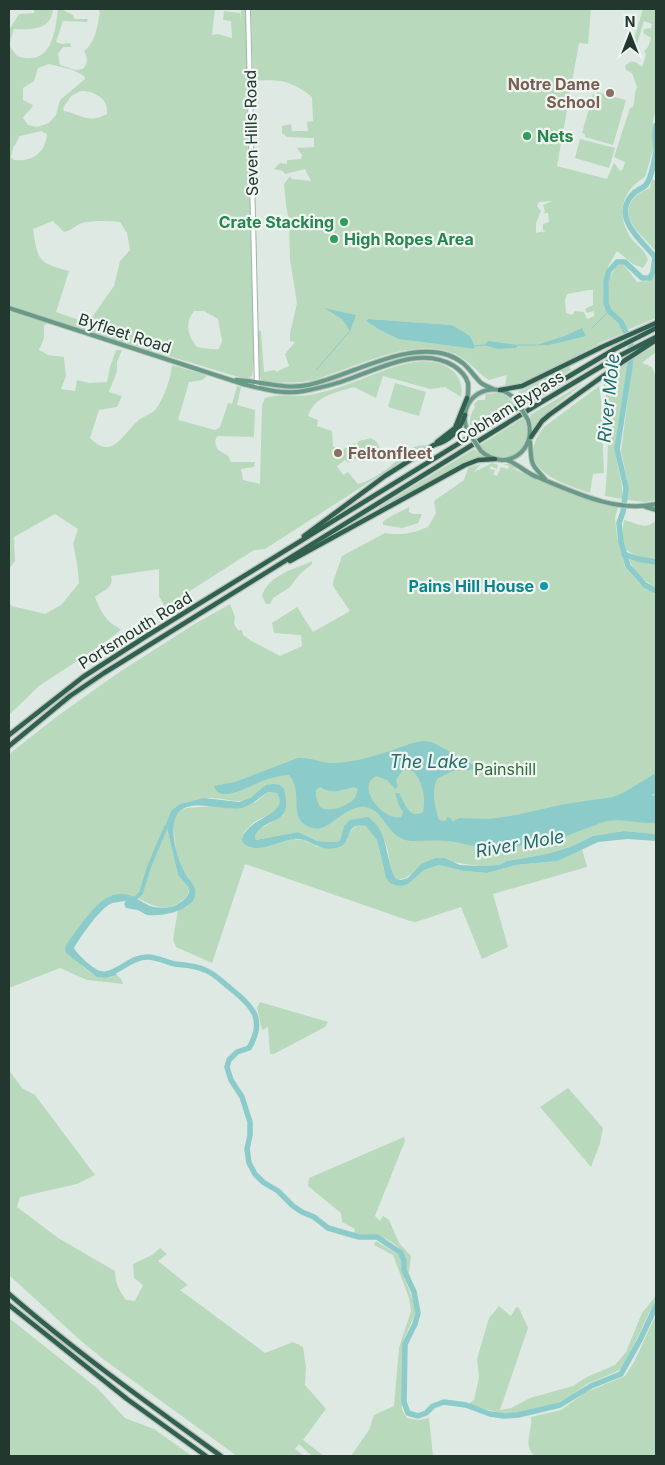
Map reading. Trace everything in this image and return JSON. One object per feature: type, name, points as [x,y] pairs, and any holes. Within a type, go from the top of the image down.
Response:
[{"type":"highway","points":[[500,390],[522,386],[614,342],[643,332],[656,323]]},
{"type":"highway","name":"Cobham Bypass","points":[[281,554],[539,394],[643,332],[656,328]]},
{"type":"highway","name":"Cobham Bypass","points":[[277,566],[617,358],[656,339]]},
{"type":"highway","points":[[530,439],[546,418],[647,344]]},
{"type":"highway","points":[[281,554],[385,476],[434,445],[455,428],[467,398]]},
{"type":"highway","points":[[434,445],[439,444],[457,431],[465,415]]},
{"type":"highway","points":[[277,566],[297,558],[465,465],[478,460],[495,459]]},
{"type":"highway","name":"Portsmouth Road","points":[[9,735],[83,677],[281,554]]},
{"type":"highway","name":"Portsmouth Road","points":[[9,746],[70,696],[104,673],[277,566]]},
{"type":"highway","points":[[9,1294],[104,1370],[221,1456]]},
{"type":"highway","points":[[9,1305],[127,1399],[206,1456]]},
{"type":"main road","name":"Seven Hills Road","points":[[248,9],[256,377],[258,385]]},
{"type":"main road","name":"Byfleet Road","points":[[9,308],[202,372],[282,392],[301,392],[320,388],[408,359],[435,359],[448,362],[462,372],[468,385],[467,398]]},
{"type":"main road","name":"Byfleet Road","points":[[258,385],[291,387],[309,385],[402,354],[428,351],[448,355],[458,360],[468,366],[480,383],[493,389]]},
{"type":"main road","points":[[467,406],[476,395],[486,390],[500,390],[510,394],[516,400],[528,420],[532,463],[545,479]]},
{"type":"main road","points":[[467,398],[465,415],[468,430],[481,451],[495,459],[516,463],[534,476],[587,497],[612,503],[644,506],[656,510]]},
{"type":"main road","points":[[506,460],[521,453],[530,439]]},
{"type":"main road","points":[[644,506],[656,504]]},
{"type":"green space","points":[[35,9],[53,9],[52,16],[44,25],[33,29],[14,29],[9,45],[9,30],[19,14],[34,13]]},
{"type":"green space","points":[[58,9],[61,9],[73,15],[75,19],[88,19],[87,22],[63,21],[56,42],[62,44],[70,43],[71,47],[63,47],[58,54],[60,65],[76,70],[83,69],[87,60],[84,51],[94,38],[97,28],[100,13],[98,9],[215,9],[212,35],[218,34],[232,38],[231,21],[223,20],[224,11],[240,13],[240,22],[241,9],[247,9],[255,353],[252,376],[247,379],[235,376],[92,333],[48,322],[44,326],[44,338],[39,350],[48,355],[64,357],[66,376],[61,389],[75,391],[77,380],[89,383],[107,382],[116,350],[122,350],[109,392],[122,396],[117,407],[99,410],[90,438],[98,445],[106,447],[118,443],[133,425],[156,409],[167,388],[172,365],[206,375],[202,380],[189,382],[178,420],[215,430],[220,427],[228,403],[232,404],[237,386],[241,387],[237,405],[255,410],[254,437],[217,436],[215,441],[217,449],[228,456],[231,462],[255,462],[254,467],[241,469],[243,480],[260,484],[262,405],[265,398],[303,396],[328,391],[402,365],[423,361],[441,364],[455,373],[461,387],[461,397],[445,387],[430,389],[383,376],[376,398],[354,387],[333,393],[321,399],[311,409],[308,416],[318,420],[317,426],[332,431],[333,446],[340,451],[355,443],[360,457],[348,463],[345,460],[337,466],[343,475],[348,472],[358,484],[370,480],[387,469],[404,453],[414,447],[427,445],[265,549],[254,550],[165,607],[159,596],[159,569],[111,576],[112,580],[109,587],[95,597],[106,617],[121,630],[39,686],[9,715],[9,603],[12,606],[45,614],[61,605],[79,583],[73,544],[78,529],[55,514],[14,537],[15,561],[9,569],[9,45],[17,56],[37,57],[44,53],[53,38]],"holes":[[[49,64],[73,70],[84,76],[85,79],[60,100],[56,115],[49,123],[37,127],[28,125],[23,118],[33,105],[23,100],[23,88],[34,81],[38,68]],[[81,91],[96,94],[106,104],[107,114],[101,117],[86,118],[64,111],[63,108],[71,96]],[[41,131],[47,134],[44,146],[37,155],[32,158],[14,160],[11,157],[13,148],[20,136]],[[53,221],[64,232],[80,224],[101,221],[120,222],[127,233],[130,250],[120,261],[114,286],[88,323],[56,312],[69,271],[45,263],[36,248],[33,229]],[[194,311],[204,311],[218,319],[222,341],[219,349],[197,347],[189,334],[189,321]]]},
{"type":"green space","points":[[251,9],[591,9],[588,44],[579,43],[557,166],[607,179],[614,163],[620,171],[623,169],[625,162],[614,157],[630,108],[633,107],[637,87],[632,73],[626,70],[625,66],[629,62],[634,62],[642,67],[646,55],[644,51],[648,47],[651,38],[643,33],[644,29],[651,28],[652,24],[644,21],[635,51],[631,49],[643,9],[656,9],[656,108],[653,121],[653,150],[645,177],[627,194],[623,208],[624,224],[628,233],[644,252],[648,260],[643,268],[633,264],[617,251],[607,270],[603,290],[607,310],[624,333],[604,341],[527,382],[513,386],[505,385],[507,375],[489,380],[468,362],[452,353],[438,349],[408,350],[392,353],[321,378],[302,382],[262,381],[258,372],[256,330],[261,331],[264,372],[275,370],[276,372],[289,366],[285,354],[295,342],[290,341],[297,303],[290,260],[289,222],[284,184],[290,176],[292,179],[311,181],[305,169],[285,174],[283,171],[274,169],[280,163],[287,164],[287,160],[301,159],[302,155],[297,148],[314,147],[314,138],[287,137],[282,133],[282,126],[291,124],[292,131],[308,131],[307,122],[313,121],[312,97],[298,87],[284,82],[270,80],[253,81]],"holes":[[[552,201],[543,205],[545,211],[543,213],[548,213],[549,222],[543,224],[543,230],[546,231],[536,233],[536,223],[541,211],[537,206],[539,202]],[[593,290],[593,305],[585,309],[587,313],[594,311],[594,316],[587,319],[584,312],[575,311],[572,315],[566,313],[565,300],[567,294]],[[369,319],[452,325],[470,336],[475,346],[474,349],[415,341]]]},
{"type":"green space","points":[[597,92],[626,100],[613,145],[585,137],[585,134],[582,133],[593,94],[596,95]]},
{"type":"green space","points":[[580,139],[615,148],[609,168],[575,158]]},
{"type":"green space","points":[[652,179],[656,181],[656,252],[634,226],[628,212],[630,204],[636,196],[650,188]]},
{"type":"green space","points":[[617,265],[624,265],[637,282],[650,281],[655,275],[656,270],[656,318],[627,330],[619,317],[611,309],[608,299],[609,279]]},
{"type":"green space","points":[[656,345],[656,352],[642,363],[652,367],[656,377],[656,500],[645,502],[626,500],[628,485],[621,451],[633,359]]},
{"type":"green space","points":[[628,362],[616,448],[622,486],[622,499],[605,496],[608,437],[603,381]]},
{"type":"green space","points":[[569,366],[571,370],[521,400],[519,391]]},
{"type":"green space","points":[[395,383],[426,392],[419,416],[388,407]]},
{"type":"green space","points":[[584,383],[541,417],[533,430],[530,415]]},
{"type":"green space","points":[[599,386],[604,473],[593,474],[590,493],[565,484],[543,471],[536,463],[533,453],[535,441],[544,427]]},
{"type":"green space","points":[[498,393],[507,396],[515,405],[472,431],[470,419],[475,408],[474,404],[478,400],[485,400],[486,394]]},
{"type":"green space","points":[[523,418],[527,431],[524,444],[520,450],[508,457],[501,458],[486,454],[480,445]]},
{"type":"green space","points":[[371,438],[377,442],[380,449],[378,453],[362,462],[357,443]]},
{"type":"green space","points":[[474,449],[486,458],[468,461],[380,509],[379,507]]},
{"type":"green space","name":"Painshill","points":[[492,463],[498,465],[497,469],[491,466],[490,469],[495,470],[493,474],[497,476],[501,467],[508,469],[509,466],[503,464],[511,464],[522,470],[511,468],[586,499],[618,507],[615,518],[617,537],[625,567],[639,583],[656,595],[656,834],[624,831],[593,836],[570,847],[547,854],[507,861],[499,865],[478,866],[453,862],[421,864],[407,877],[396,879],[391,867],[386,844],[373,821],[344,826],[340,840],[337,842],[317,841],[298,832],[256,840],[255,836],[260,829],[284,815],[285,793],[266,785],[245,800],[200,799],[180,804],[166,824],[178,875],[189,888],[186,897],[175,905],[164,908],[136,897],[99,904],[65,947],[94,975],[105,978],[117,975],[123,984],[87,980],[60,968],[9,988],[9,754],[118,673],[193,625],[230,604],[235,617],[234,624],[250,640],[280,656],[302,646],[301,635],[274,633],[272,623],[297,607],[313,632],[350,611],[333,586],[342,556],[385,533],[407,533],[428,527],[436,513],[434,501],[464,480],[468,468],[481,464],[474,472]]},
{"type":"green space","points":[[409,507],[409,512],[422,514],[418,523],[402,528],[383,525],[386,519]]},
{"type":"green space","points":[[624,520],[646,526],[656,520],[656,560],[639,557],[626,550],[622,536]]},
{"type":"green space","points":[[629,558],[656,563],[656,588],[636,572]]},
{"type":"green space","points":[[312,561],[312,564],[300,574],[289,588],[273,598],[270,604],[266,604],[262,596],[270,583],[283,574]]},
{"type":"green space","points":[[268,792],[277,793],[280,799],[279,804],[273,812],[253,823],[244,832],[247,846],[253,848],[270,846],[293,839],[303,840],[318,847],[347,841],[353,829],[359,826],[367,826],[377,840],[384,870],[402,886],[408,884],[424,870],[439,865],[464,871],[487,873],[516,865],[558,861],[582,849],[587,867],[493,894],[508,947],[482,959],[461,907],[416,922],[410,921],[245,864],[212,963],[176,947],[173,939],[178,910],[187,907],[192,902],[194,886],[182,869],[176,850],[173,822],[176,815],[186,808],[213,806],[234,809],[256,802]]},
{"type":"green space","points":[[260,1002],[328,1022],[325,1027],[274,1054],[270,1054],[268,1027],[262,1030],[257,1008]]},
{"type":"green space","points":[[9,1070],[22,1088],[35,1095],[95,1175],[77,1184],[20,1197],[17,1207],[58,1238],[115,1271],[118,1286],[126,1300],[135,1301],[143,1285],[134,1278],[133,1264],[152,1255],[160,1248],[167,1254],[158,1261],[188,1285],[180,1290],[265,1353],[293,1342],[303,1347],[306,1367],[305,1385],[326,1409],[303,1440],[324,1456],[312,1456],[299,1444],[295,1449],[304,1456],[237,1456],[103,1359],[9,1275]]},
{"type":"green space","points":[[568,1088],[603,1128],[600,1143],[591,1167],[540,1107]]},
{"type":"green space","points":[[404,1137],[405,1141],[375,1216],[380,1221],[383,1216],[389,1220],[399,1243],[411,1256],[409,1273],[405,1270],[405,1256],[395,1244],[378,1236],[354,1233],[355,1229],[342,1222],[341,1213],[308,1186],[309,1178]]},
{"type":"green space","points":[[376,1241],[400,1256],[405,1279],[415,1306],[415,1314],[404,1339],[402,1410],[407,1418],[418,1420],[429,1418],[433,1456],[351,1456],[369,1430],[374,1415],[394,1406],[399,1348],[411,1311],[409,1298],[393,1255],[374,1245]]},
{"type":"green space","points":[[655,1297],[656,1302],[626,1362],[620,1370],[587,1384],[557,1403],[518,1413],[500,1413],[468,1404],[474,1400],[479,1378],[477,1359],[489,1318],[499,1306],[511,1316],[516,1307],[519,1308],[528,1328],[500,1410],[511,1408],[530,1398],[573,1386],[587,1377],[615,1365],[626,1352],[642,1313]]},
{"type":"green space","points":[[656,1315],[656,1456],[535,1456],[529,1447],[531,1417],[561,1410],[586,1392],[625,1376],[634,1362]]},
{"type":"green space","points":[[9,1318],[97,1388],[125,1418],[154,1429],[192,1456],[9,1456]]},
{"type":"water","points":[[324,308],[356,315],[350,331],[342,319]]},
{"type":"water","points":[[369,319],[452,325],[470,336],[475,346],[474,349],[399,339],[366,321]]},
{"type":"water","points":[[582,328],[586,336],[549,345],[536,345],[565,336]]},
{"type":"water","points":[[488,341],[518,345],[516,348],[498,349],[484,345]]},
{"type":"water","name":"The Lake","points":[[420,742],[434,743],[480,769],[453,771],[438,778],[434,793],[439,820],[445,821],[448,817],[452,819],[452,822],[459,818],[489,819],[613,797],[656,773],[656,793],[651,795],[656,796],[656,823],[620,820],[607,821],[553,840],[512,846],[493,847],[441,841],[411,841],[396,835],[377,812],[364,807],[348,811],[327,826],[320,828],[312,828],[304,824],[298,814],[295,788],[289,775],[262,781],[229,794],[222,794],[214,786],[235,782],[298,758],[340,763],[374,756]],"holes":[[[403,770],[413,771],[419,780],[424,796],[423,812],[418,814],[411,812],[399,793],[395,793],[403,812],[401,817],[395,817],[381,809],[370,796],[370,781],[376,776],[387,780],[395,789],[398,786],[396,780]],[[320,787],[329,791],[354,787],[358,789],[350,803],[342,807],[323,809],[320,807],[316,797],[316,790]]]},
{"type":"water","points":[[266,785],[280,785],[284,789],[285,810],[278,819],[260,829],[255,836],[256,840],[298,832],[317,841],[337,842],[340,840],[344,826],[350,820],[368,817],[380,830],[392,871],[396,879],[401,880],[408,878],[421,864],[436,858],[444,858],[460,865],[499,865],[507,861],[547,854],[570,847],[593,836],[624,831],[656,834],[656,841],[627,839],[598,842],[558,861],[516,865],[487,873],[464,871],[439,865],[424,870],[408,884],[402,886],[390,883],[386,878],[377,840],[366,826],[354,827],[344,844],[332,849],[320,847],[299,839],[288,840],[266,847],[253,848],[247,846],[242,841],[245,833],[250,827],[278,807],[280,801],[277,793],[268,792],[253,803],[242,808],[192,806],[179,812],[175,818],[174,825],[174,842],[179,859],[195,890],[195,897],[191,903],[178,911],[161,915],[147,915],[138,910],[126,908],[124,904],[126,901],[115,902],[105,907],[74,948],[98,970],[113,970],[117,975],[106,978],[97,977],[66,953],[65,947],[84,920],[96,906],[110,897],[126,894],[150,906],[160,908],[174,906],[187,897],[189,888],[178,875],[166,824],[171,811],[180,804],[204,798],[239,802],[250,798]]},
{"type":"waterway","name":"River Mole","points":[[656,125],[656,149]]},
{"type":"waterway","name":"River Mole","points":[[656,151],[648,182],[633,194],[627,203],[625,211],[630,228],[655,257],[653,272],[650,278],[642,278],[625,262],[617,262],[609,271],[606,281],[606,303],[609,311],[621,322],[631,343],[630,366],[617,449],[626,488],[623,512],[619,523],[621,542],[628,566],[645,585],[656,591]]},
{"type":"waterway","points":[[592,328],[609,311]]},
{"type":"waterway","points":[[316,370],[350,331]]},
{"type":"waterway","points":[[475,346],[484,345]]},
{"type":"waterway","points":[[518,345],[536,345]]},
{"type":"waterway","name":"River Mole","points":[[624,554],[656,562]]},
{"type":"waterway","points":[[132,901],[141,893],[160,841],[166,827],[170,825]]},
{"type":"waterway","name":"River Mole","points":[[107,974],[143,957],[194,966],[215,975],[251,1008],[257,1021],[254,1038],[249,1048],[237,1052],[229,1060],[227,1067],[231,1080],[242,1097],[250,1122],[247,1149],[249,1163],[255,1174],[263,1182],[278,1191],[293,1206],[314,1217],[328,1228],[359,1237],[377,1237],[401,1253],[404,1261],[404,1270],[414,1292],[418,1313],[405,1344],[404,1402],[408,1413],[418,1416],[426,1413],[433,1406],[444,1402],[466,1405],[490,1414],[504,1416],[518,1415],[560,1405],[591,1386],[621,1374],[656,1306]]},
{"type":"place","name":"Notre Dame School","points":[[610,93]]},
{"type":"place","name":"Nets","points":[[527,136]]},
{"type":"place","name":"Crate Stacking","points":[[344,222]]},
{"type":"place","name":"High Ropes Area","points":[[334,239]]},
{"type":"place","name":"Feltonfleet","points":[[338,453]]},
{"type":"place","name":"Pains Hill House","points":[[544,586]]}]
